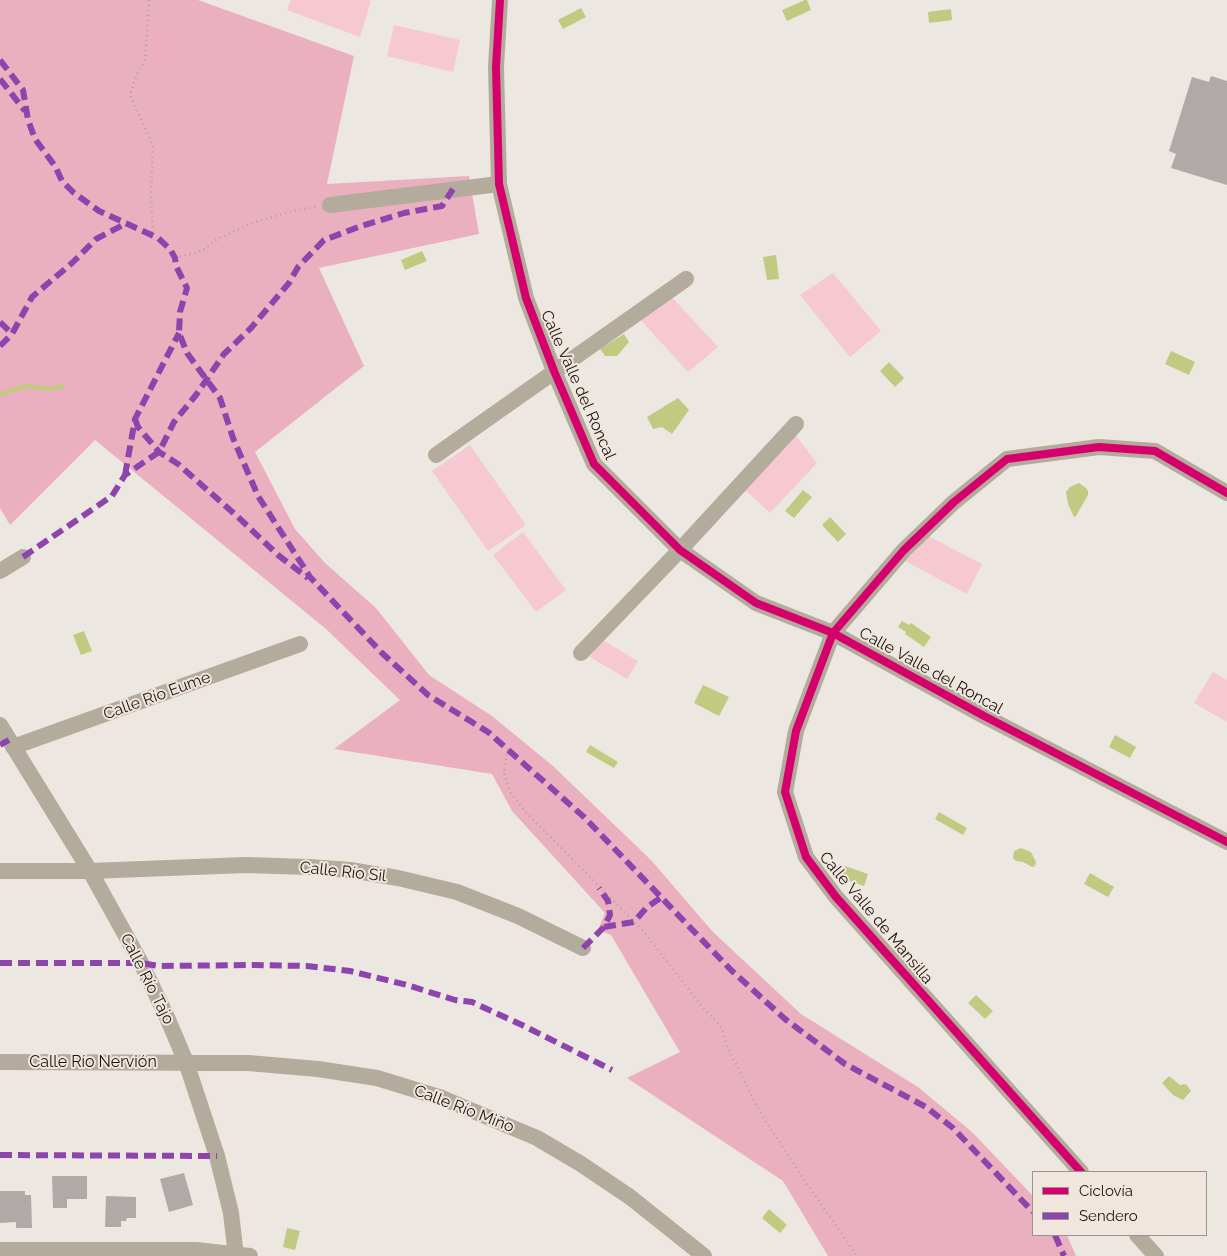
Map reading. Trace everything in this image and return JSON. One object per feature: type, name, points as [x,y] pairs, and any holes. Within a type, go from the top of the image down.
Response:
[{"type":"street","name":"Calle Valle del Roncal","points":[[500,0],[496,67],[499,184],[526,298],[554,371],[594,464],[680,550],[756,603],[834,633],[984,716],[1227,842]]},
{"type":"street","points":[[330,205],[499,184]]},
{"type":"street","name":"Calle Valle del Roncal","points":[[436,455],[686,279]]},
{"type":"street","points":[[581,653],[680,550],[796,424]]},
{"type":"street","name":"Calle Valle de Mansilla","points":[[1080,1171],[836,897],[806,857],[785,792],[796,731],[834,633],[904,550],[954,502],[1007,460],[1099,447],[1155,451],[1227,493]]},
{"type":"street","points":[[0,571],[23,557]]},
{"type":"street","name":"Calle Río Eume","points":[[13,747],[300,644]]},
{"type":"street","name":"Calle Río Tajo","points":[[0,725],[90,871],[141,963],[166,1015],[186,1062],[217,1156],[240,1255]]},
{"type":"street","name":"Calle Río Sil","points":[[0,871],[90,871],[246,865],[350,870],[398,878],[456,892],[518,916],[583,948]]},
{"type":"street","name":"Calle Río Nervión","points":[[0,1062],[186,1062]]},
{"type":"street","name":"Calle Río Miño","points":[[186,1062],[248,1062],[318,1069],[377,1078],[442,1098],[537,1138],[581,1164],[630,1197],[704,1256]]},
{"type":"street","points":[[1138,1236],[1156,1256]]},
{"type":"street","points":[[0,1250],[196,1250],[240,1255]]},
{"type":"path","points":[[149,0],[145,61],[136,76],[130,95],[153,146],[151,193],[153,236]]},
{"type":"path","points":[[175,258],[202,251],[216,240],[249,224],[289,212],[330,205]]},
{"type":"path","points":[[508,749],[504,773],[510,792],[524,810],[643,931],[704,1009],[720,1025],[729,1050],[762,1114],[807,1184],[857,1256]]},
{"type":"shaded area","points":[[0,0],[198,0],[354,56],[327,184],[469,176],[479,234],[319,268],[364,366],[255,452],[295,529],[325,563],[376,608],[429,675],[492,716],[553,766],[651,860],[713,932],[801,1014],[918,1087],[972,1132],[1032,1195],[1032,1236],[1067,1236],[1076,1256],[828,1256],[783,1181],[627,1078],[680,1052],[611,935],[598,930],[605,913],[512,811],[492,774],[334,749],[400,700],[326,629],[95,440],[10,525],[0,508]]},
{"type":"shaded area","points":[[291,0],[371,1],[360,37],[287,10]]},
{"type":"shaded area","points":[[807,0],[811,10],[787,21],[782,10]]},
{"type":"shaded area","points":[[581,8],[586,17],[563,29],[558,20]]},
{"type":"shaded area","points":[[951,9],[952,20],[929,23],[928,12]]},
{"type":"shaded area","points":[[394,25],[460,40],[453,72],[387,56]]},
{"type":"shaded area","points":[[422,251],[427,261],[405,270],[401,260]]},
{"type":"shaded area","points":[[776,255],[779,279],[767,280],[763,257]]},
{"type":"shaded area","points":[[833,273],[881,331],[850,357],[800,295]]},
{"type":"shaded area","points":[[669,294],[718,347],[688,372],[638,317]]},
{"type":"shaded area","points":[[624,334],[629,342],[617,356],[605,356],[600,349]]},
{"type":"shaded area","points":[[1171,351],[1195,362],[1189,375],[1165,364]]},
{"type":"shaded area","points":[[889,362],[904,378],[895,387],[880,371]]},
{"type":"shaded area","points":[[678,398],[689,410],[672,434],[662,427],[653,429],[647,417]]},
{"type":"shaded area","points":[[794,433],[817,463],[770,513],[742,487]]},
{"type":"shaded area","points":[[470,445],[526,525],[488,551],[432,471]]},
{"type":"shaded area","points":[[1079,483],[1086,488],[1088,495],[1074,517],[1068,504],[1066,492],[1070,487]]},
{"type":"shaded area","points":[[803,490],[812,497],[794,518],[785,511]]},
{"type":"shaded area","points":[[830,517],[846,534],[838,542],[822,525]]},
{"type":"shaded area","points":[[523,532],[566,590],[536,612],[493,555]]},
{"type":"shaded area","points":[[928,536],[982,564],[967,594],[905,561]]},
{"type":"shaded area","points":[[902,621],[909,625],[911,623],[931,637],[924,647],[898,627]]},
{"type":"shaded area","points":[[84,631],[92,651],[81,655],[73,635]]},
{"type":"shaded area","points":[[601,639],[638,661],[627,679],[590,657]]},
{"type":"shaded area","points":[[1213,672],[1227,680],[1227,722],[1194,703]]},
{"type":"shaded area","points":[[703,685],[729,697],[719,716],[694,703]]},
{"type":"shaded area","points":[[1115,735],[1136,747],[1130,758],[1109,747]]},
{"type":"shaded area","points":[[590,745],[618,762],[614,768],[586,752]]},
{"type":"shaded area","points":[[939,812],[967,828],[963,835],[935,819]]},
{"type":"shaded area","points":[[1021,848],[1031,852],[1036,862],[1035,866],[1032,867],[1013,858],[1014,851]]},
{"type":"shaded area","points":[[845,866],[868,874],[864,886],[841,878]]},
{"type":"shaded area","points":[[1090,873],[1114,887],[1108,897],[1084,884]]},
{"type":"shaded area","points":[[976,995],[993,1011],[985,1019],[968,1003]]},
{"type":"shaded area","points":[[1169,1076],[1180,1085],[1186,1084],[1191,1091],[1183,1100],[1173,1095],[1162,1083]]},
{"type":"shaded area","points":[[769,1209],[787,1225],[780,1233],[762,1218]]},
{"type":"shaded area","points":[[287,1228],[300,1231],[295,1250],[283,1247]]},
{"type":"building","points":[[1211,76],[1227,81],[1227,185],[1171,168],[1176,154],[1169,151],[1192,77],[1209,82]]},
{"type":"building","points":[[184,1173],[193,1205],[169,1212],[160,1179]]},
{"type":"building","points":[[52,1176],[87,1176],[87,1199],[67,1199],[67,1208],[53,1208]]},
{"type":"building","points":[[0,1191],[25,1191],[25,1195],[31,1195],[32,1228],[16,1228],[16,1222],[0,1223]]},
{"type":"building","points":[[106,1196],[136,1197],[136,1218],[127,1218],[126,1221],[121,1221],[121,1227],[105,1227]]},
{"type":"waterway","points":[[0,394],[26,386],[49,389],[63,386]]},
{"type":"marked path","points":[[0,60],[23,90],[28,120],[35,139],[55,166],[62,181],[74,193],[99,211],[158,238],[170,249],[187,288],[180,312],[179,333],[187,353],[220,398],[233,438],[258,496],[310,577],[382,653],[428,695],[488,732],[584,817],[731,970],[785,1019],[845,1064],[926,1107],[953,1128],[1032,1211]]},
{"type":"marked path","points":[[0,79],[25,111]]},
{"type":"marked path","points":[[23,557],[112,496],[125,475],[159,452],[174,422],[196,395],[224,354],[251,328],[289,283],[298,267],[324,240],[404,213],[442,206],[453,189]]},
{"type":"marked path","points":[[0,346],[12,334],[32,297],[72,263],[96,239],[127,223]]},
{"type":"marked path","points":[[0,322],[12,334]]},
{"type":"marked path","points":[[125,475],[135,419],[179,333]]},
{"type":"marked path","points":[[135,419],[138,427],[159,452],[178,464],[278,555],[308,578]]},
{"type":"marked path","points":[[0,745],[9,740]]},
{"type":"marked path","points":[[583,948],[604,927],[610,915],[608,901],[599,888]]},
{"type":"marked path","points":[[604,927],[634,922],[647,907],[662,897]]},
{"type":"marked path","points":[[0,963],[307,966],[350,971],[407,985],[455,1000],[472,1002],[612,1070]]},
{"type":"marked path","points":[[0,1155],[217,1156]]},
{"type":"marked path","points":[[1055,1236],[1064,1256]]},
{"type":"cycle path","points":[[500,0],[496,67],[499,184],[526,298],[554,371],[594,464],[680,550],[756,603],[833,633],[984,716],[1227,842]]},
{"type":"cycle path","points":[[1080,1171],[836,897],[806,857],[785,792],[796,731],[833,633],[904,550],[954,502],[1007,459],[1099,447],[1155,451],[1227,493]]}]
